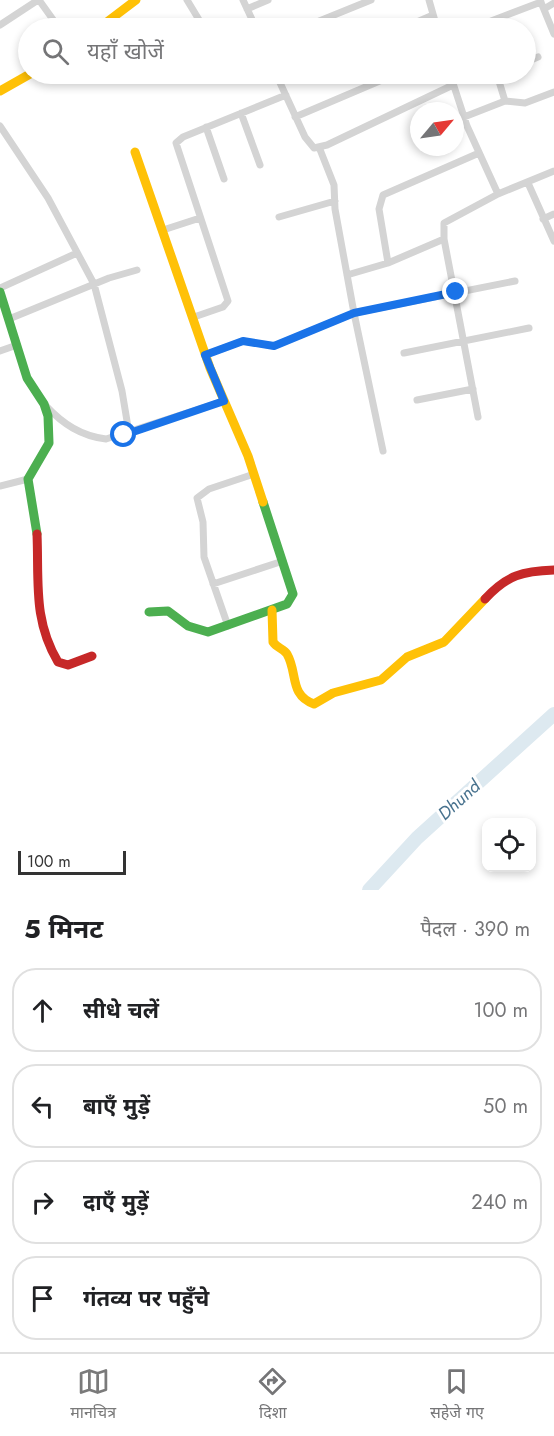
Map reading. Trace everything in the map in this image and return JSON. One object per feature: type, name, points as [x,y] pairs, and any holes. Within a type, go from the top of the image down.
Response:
[{"type":"street","points":[[0,25],[39,0],[52,18]]},
{"type":"street","points":[[112,18],[136,0]]},
{"type":"street","points":[[187,0],[198,18]]},
{"type":"street","points":[[243,0],[251,18]]},
{"type":"street","points":[[247,9],[268,0]]},
{"type":"street","points":[[327,18],[371,0]]},
{"type":"street","points":[[429,0],[434,18]]},
{"type":"street","points":[[502,18],[542,4],[554,3]]},
{"type":"street","points":[[542,4],[554,34]]},
{"type":"street","points":[[426,18],[433,15]]},
{"type":"street","points":[[0,91],[18,81]]},
{"type":"street","points":[[281,84],[310,145],[319,147],[453,85],[459,102]]},
{"type":"street","points":[[295,117],[373,84]]},
{"type":"street","points":[[500,84],[505,100]]},
{"type":"street","points":[[498,194],[464,117],[505,100],[525,104],[554,92]]},
{"type":"street","points":[[194,317],[223,307],[228,301],[176,144],[183,136],[286,95]]},
{"type":"street","points":[[241,113],[260,165]]},
{"type":"street","points":[[0,126],[43,191],[94,284],[122,391],[129,433]]},
{"type":"street","points":[[206,127],[224,179]]},
{"type":"street","points":[[319,147],[332,178],[354,313],[383,451]]},
{"type":"street","points":[[135,152],[194,317],[205,355],[254,474],[292,590],[292,598],[287,604],[208,632],[188,626],[168,611],[149,612]]},
{"type":"street","points":[[388,263],[379,208],[383,195],[479,153]]},
{"type":"street","points":[[478,417],[444,238],[444,224],[498,194],[554,171]]},
{"type":"street","points":[[528,183],[554,241]]},
{"type":"street","points":[[279,217],[334,201]]},
{"type":"street","points":[[543,219],[554,213]]},
{"type":"street","points":[[163,230],[200,218]]},
{"type":"street","points":[[347,275],[388,263],[444,238]]},
{"type":"street","points":[[77,253],[0,290],[27,378],[44,404],[48,416],[49,442],[28,479],[37,524],[40,618],[45,640],[53,655],[62,665],[74,664],[92,656]]},
{"type":"street","points":[[9,319],[94,284],[137,270]]},
{"type":"street","points":[[205,355],[243,341],[274,346],[354,313],[515,281]]},
{"type":"street","points":[[404,353],[529,328]]},
{"type":"street","points":[[0,351],[17,345]]},
{"type":"street","points":[[417,400],[473,389]]},
{"type":"street","points":[[44,404],[76,432],[106,439],[224,401]]},
{"type":"street","points":[[228,626],[204,557],[203,522],[197,498],[209,489],[254,474]]},
{"type":"street","points":[[0,486],[28,479]]},
{"type":"street","points":[[213,584],[283,561]]},
{"type":"street","points":[[272,610],[273,642],[287,653],[297,689],[304,699],[314,704],[333,693],[381,680],[407,657],[444,642],[491,592],[513,576],[526,571],[554,570]]},
{"type":"waterway","name":"Dhund","points":[[369,890],[417,838],[554,714]]},
{"type":"traffic: fast","points":[[0,292],[27,378],[44,404],[48,416],[49,443],[28,479],[37,534]]},
{"type":"traffic: fast","points":[[149,612],[168,611],[188,626],[208,632],[287,604],[293,594],[263,502]]},
{"type":"traffic: slow","points":[[112,18],[136,0]]},
{"type":"traffic: slow","points":[[0,91],[18,81]]},
{"type":"traffic: slow","points":[[135,152],[210,368],[248,456],[263,502]]},
{"type":"traffic: slow","points":[[272,610],[273,642],[287,654],[297,689],[306,700],[314,704],[333,693],[381,680],[407,657],[444,642],[485,599]]},
{"type":"traffic: jam","points":[[37,534],[39,600],[44,631],[50,646],[58,662],[68,665],[92,656]]},
{"type":"traffic: jam","points":[[485,599],[501,584],[516,576],[554,570]]},
{"type":"route","points":[[124,435],[224,401],[205,355],[243,341],[274,346],[354,313],[456,292]]}]
